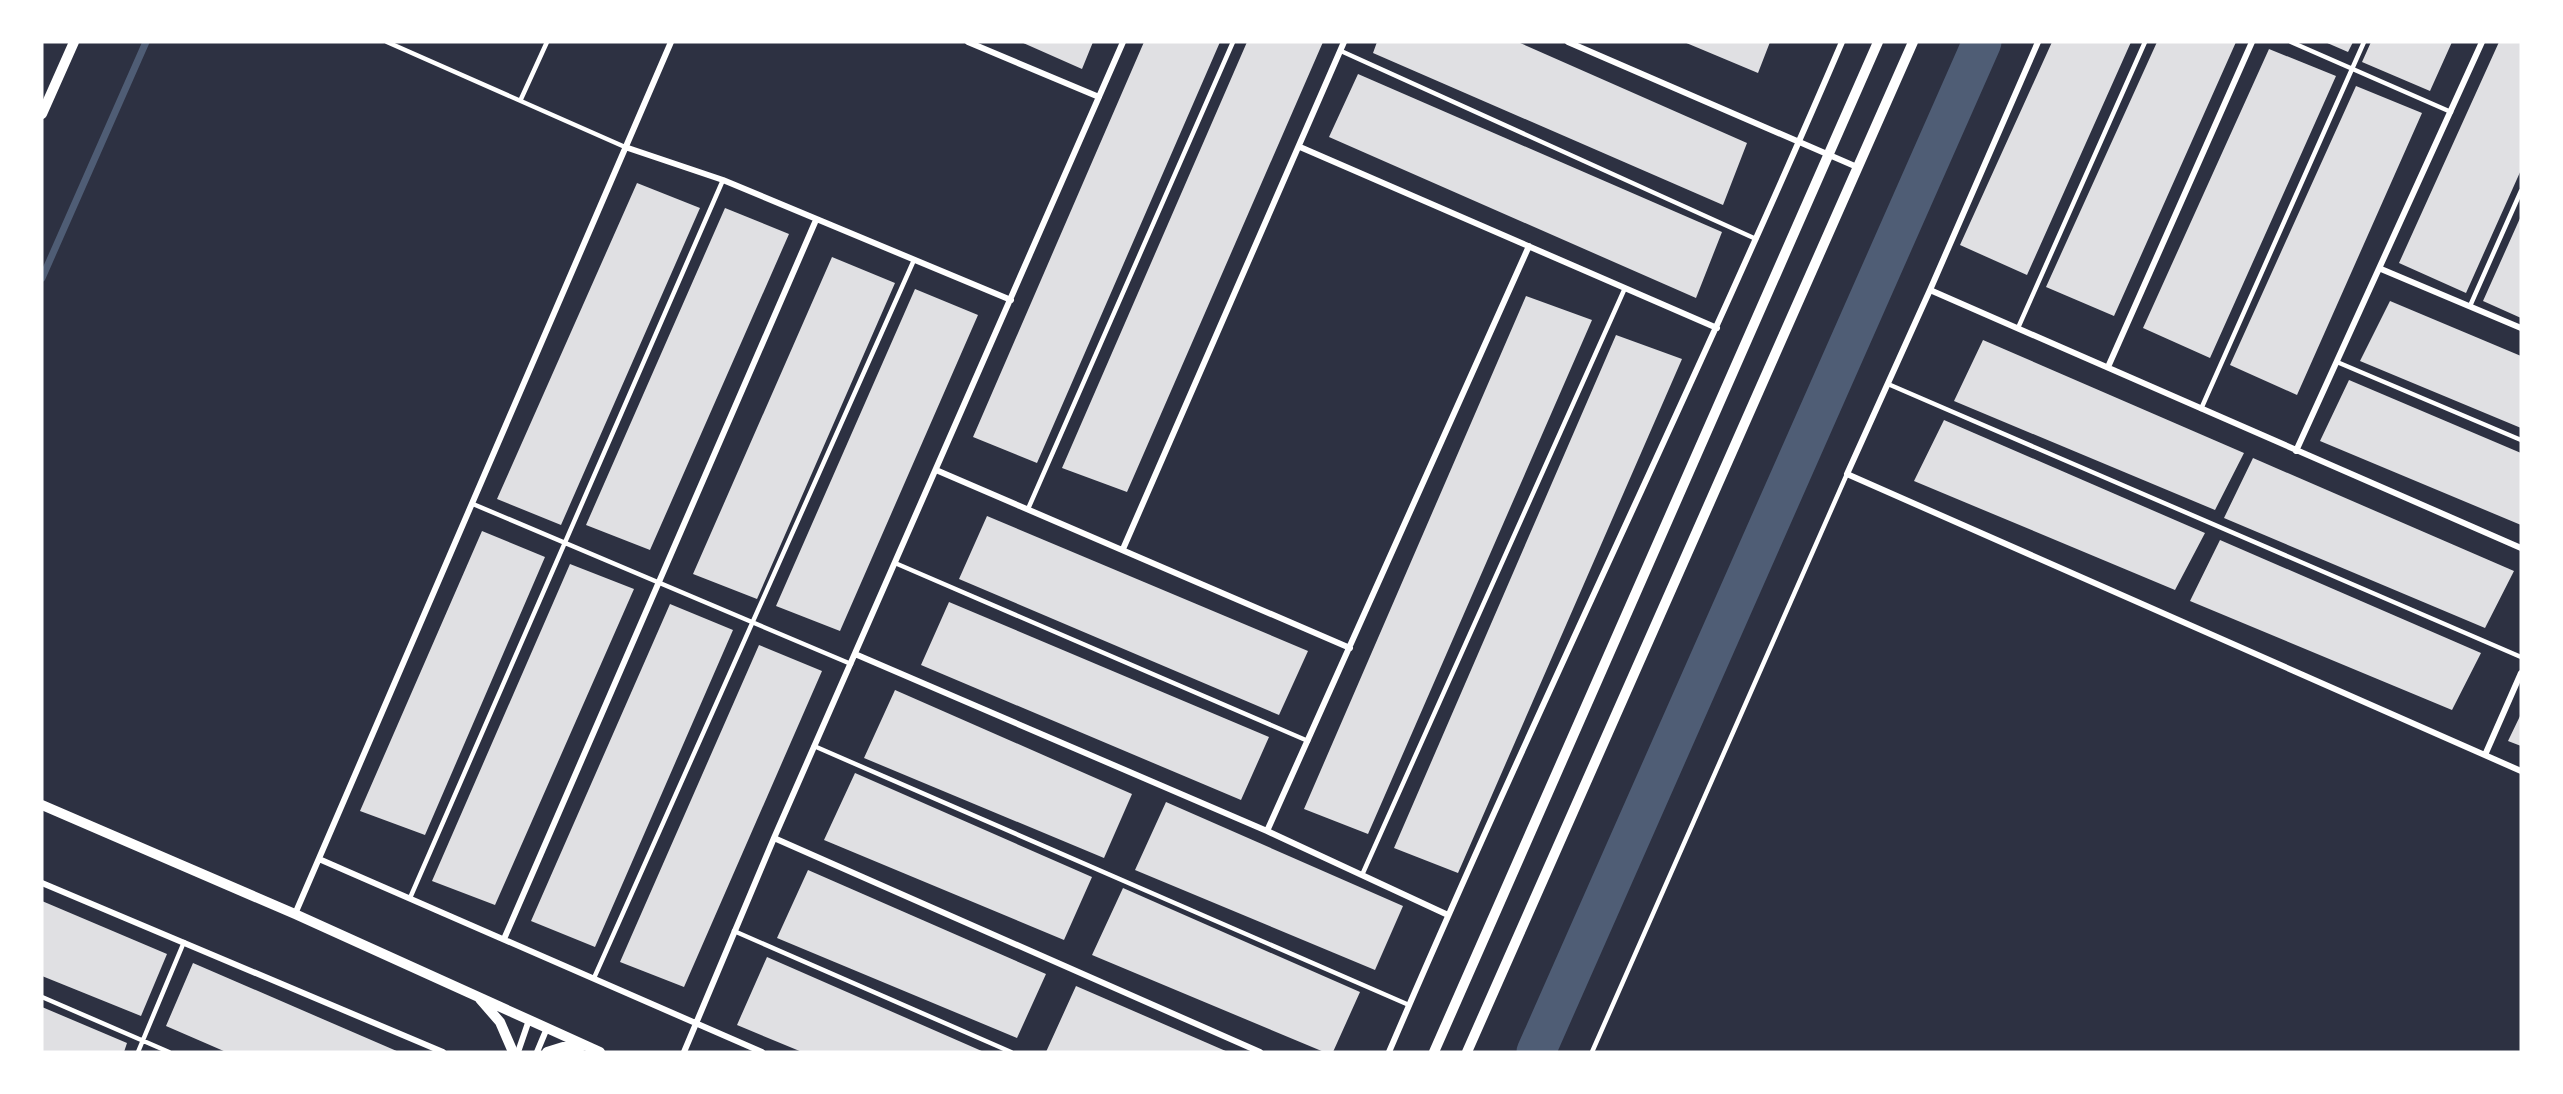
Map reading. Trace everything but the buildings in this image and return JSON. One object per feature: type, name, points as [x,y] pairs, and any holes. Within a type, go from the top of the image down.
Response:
[{"type":"street","points":[[42,114],[74,42]]},
{"type":"street","points":[[295,914],[671,42]]},
{"type":"street","points":[[968,42],[1099,97]]},
{"type":"street","points":[[684,1052],[734,930],[1123,42]]},
{"type":"street","points":[[1123,549],[1344,42]]},
{"type":"street","points":[[1568,42],[1857,167]]},
{"type":"street","points":[[1389,1052],[1448,915],[1757,239],[1842,42]]},
{"type":"street","points":[[1434,1052],[1878,42]]},
{"type":"street","points":[[1467,1052],[1913,42]]},
{"type":"street","points":[[2038,42],[1847,474],[2521,771]]},
{"type":"street","points":[[2108,367],[2252,42]]},
{"type":"street","points":[[2296,451],[2381,269],[2482,42]]},
{"type":"street","points":[[625,147],[723,180],[1011,300]]},
{"type":"street","points":[[1300,147],[1717,328]]},
{"type":"street","points":[[504,939],[816,220]]},
{"type":"street","points":[[1267,831],[1529,246]]},
{"type":"street","points":[[2381,269],[2521,328]]},
{"type":"street","points":[[1930,290],[2521,548]]},
{"type":"street","points":[[936,471],[1350,648]]},
{"type":"street","points":[[855,654],[1267,831],[1448,915]]},
{"type":"street","points":[[2485,755],[2521,673]]},
{"type":"street","points":[[42,805],[295,914],[600,1052]]},
{"type":"street","points":[[774,838],[1260,1052]]},
{"type":"street","points":[[319,859],[762,1052]]},
{"type":"street","points":[[42,883],[442,1052]]},
{"type":"street","points":[[478,997],[500,1022],[513,1052]]},
{"type":"street","points":[[518,1052],[529,1020]]},
{"type":"street","points":[[537,1052],[547,1028]]},
{"type":"street","points":[[547,1052],[563,1047],[586,1046]]},
{"type":"lane","points":[[387,42],[521,99],[625,147]]},
{"type":"lane","points":[[521,99],[547,42]]},
{"type":"lane","points":[[1028,509],[1233,42]]},
{"type":"lane","points":[[2018,328],[2145,42]]},
{"type":"lane","points":[[2291,42],[2451,112]]},
{"type":"lane","points":[[2201,409],[2364,42]]},
{"type":"lane","points":[[1341,51],[1757,239]]},
{"type":"lane","points":[[410,898],[723,180]]},
{"type":"lane","points":[[2470,306],[2521,191]]},
{"type":"lane","points":[[594,978],[914,260]]},
{"type":"lane","points":[[1362,875],[1624,288]]},
{"type":"lane","points":[[2337,362],[2521,440]]},
{"type":"lane","points":[[1888,384],[2521,657]]},
{"type":"lane","points":[[1592,1052],[1847,474]]},
{"type":"lane","points":[[473,504],[851,664]]},
{"type":"lane","points":[[895,563],[1308,741]]},
{"type":"lane","points":[[814,746],[1409,1005]]},
{"type":"lane","points":[[734,930],[1011,1052]]},
{"type":"lane","points":[[138,1052],[184,942]]},
{"type":"lane","points":[[42,997],[169,1052]]},
{"type":"waterway","points":[[42,278],[146,42]]},
{"type":"waterway","points":[[1536,1052],[1982,42]]}]
